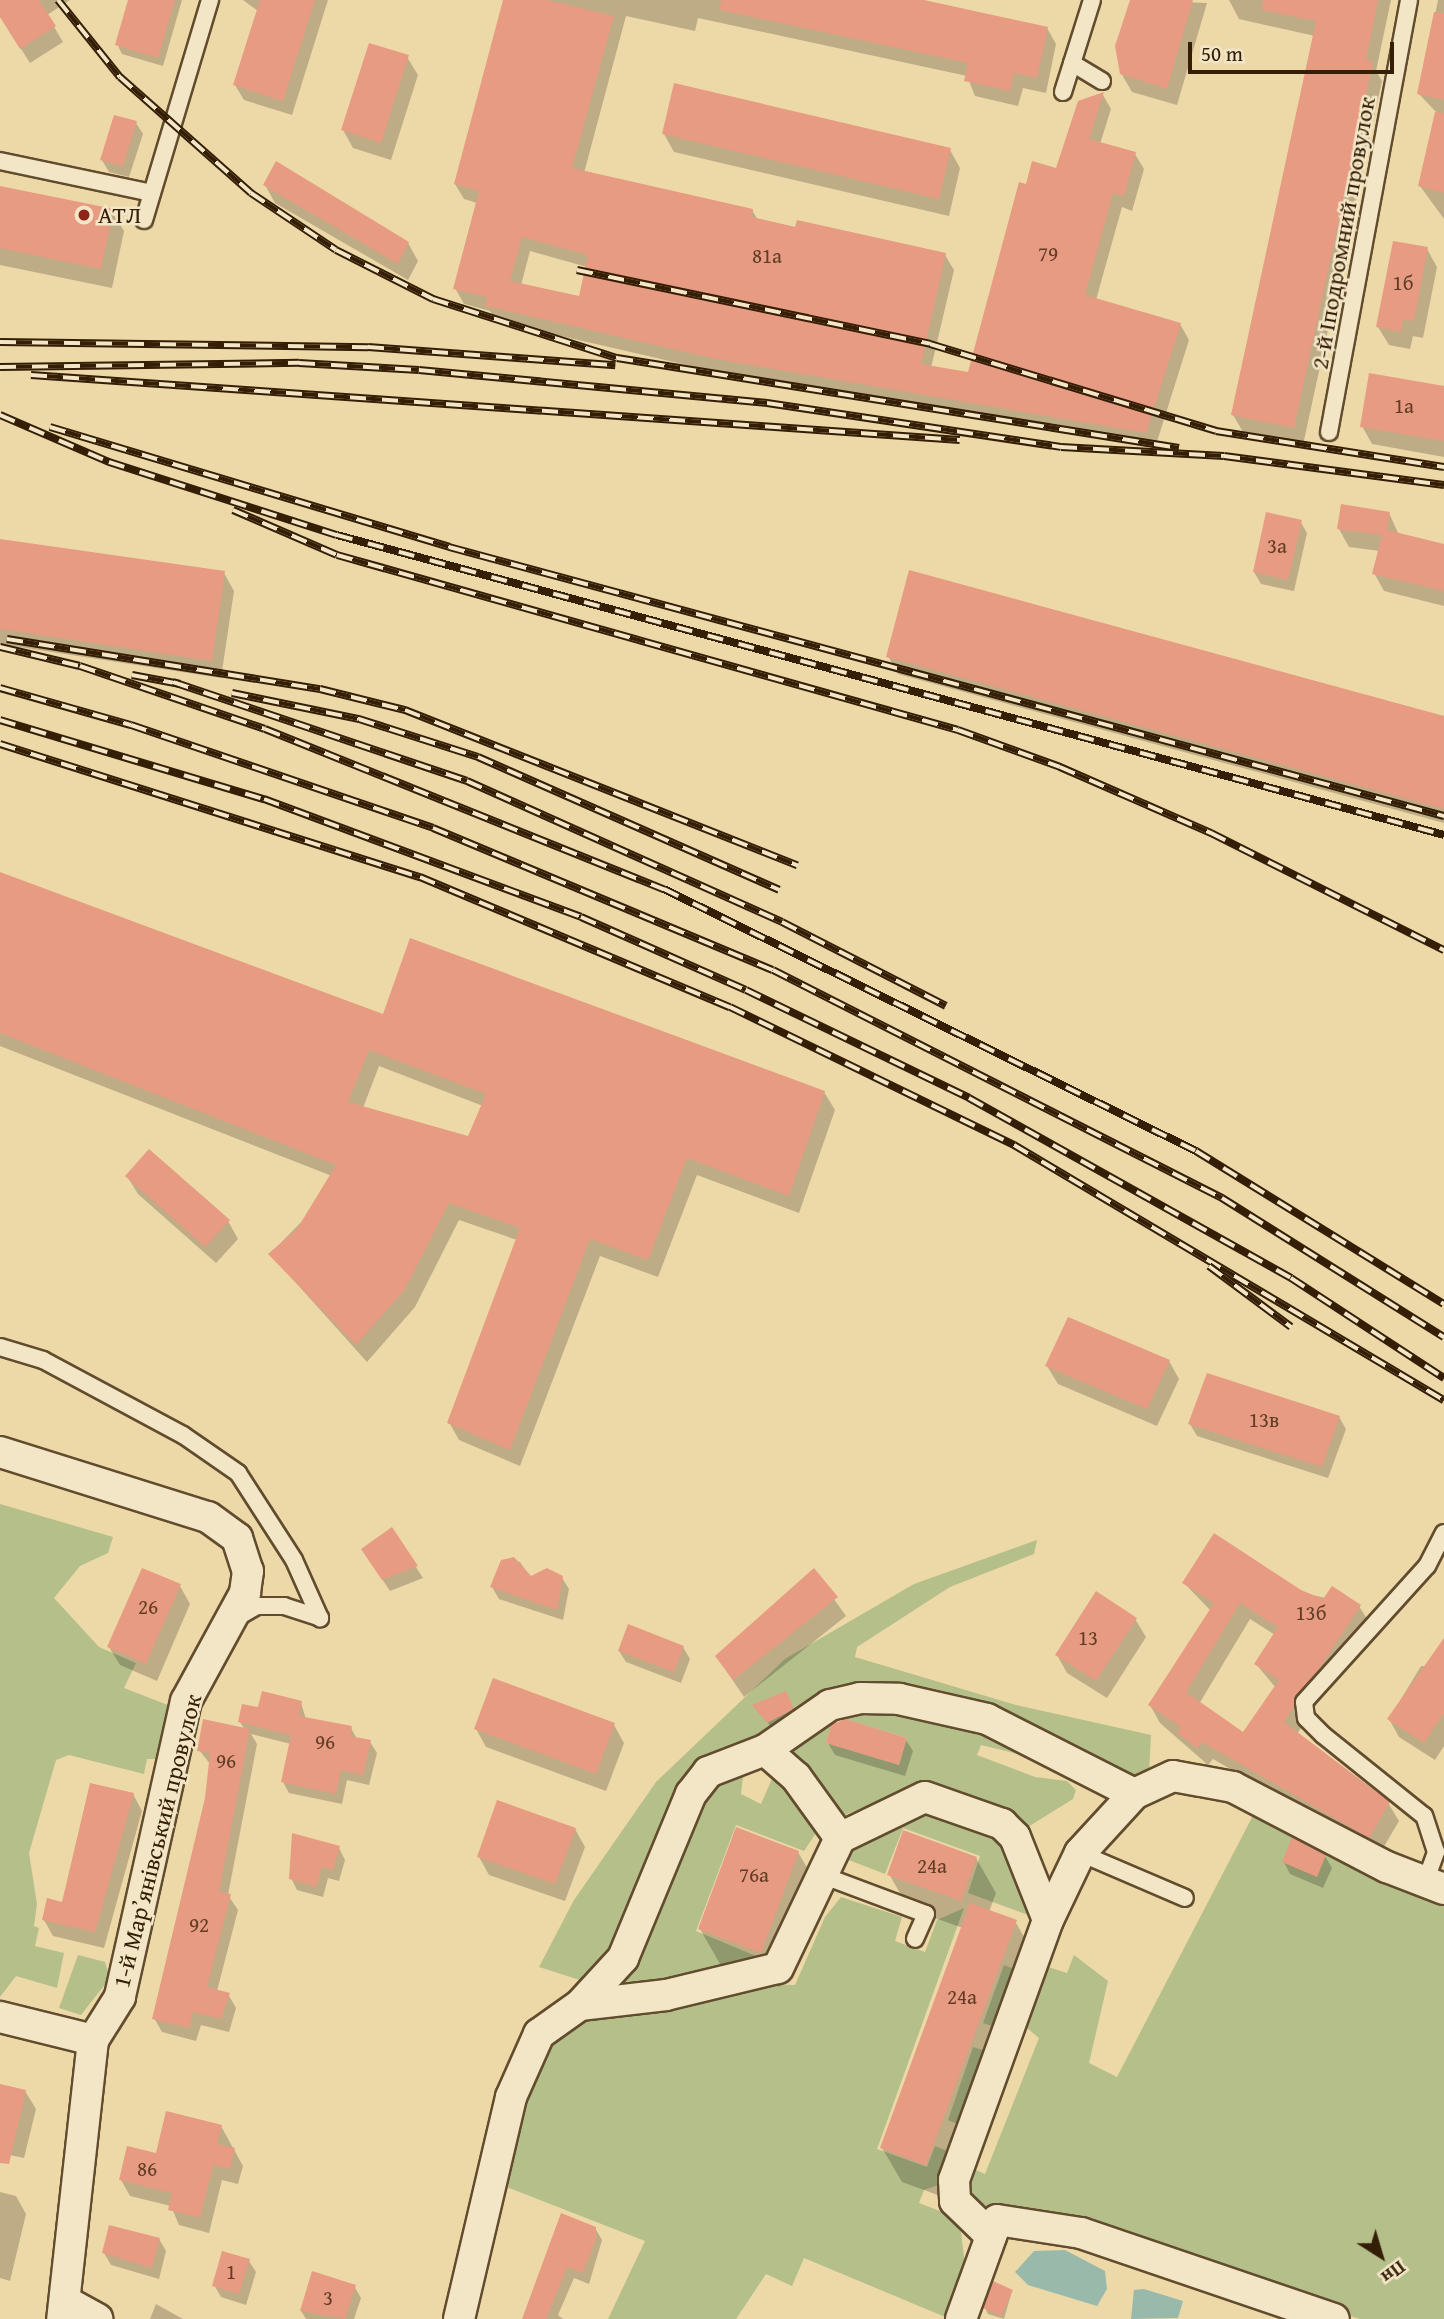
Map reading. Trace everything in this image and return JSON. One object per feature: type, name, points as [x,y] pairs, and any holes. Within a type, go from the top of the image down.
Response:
[{"type":"street","name":"1-й Марʼянівський провулок","points":[[0,1452],[162,1498],[237,1538],[246,1554],[245,1593],[219,1634],[186,1702],[120,1997],[93,2040],[63,2310]]},
{"type":"street","points":[[459,2319],[527,2054],[550,2022],[580,2005],[622,1958],[691,1794],[719,1763],[765,1750],[830,1705],[899,1699],[987,1719],[1134,1794]]},
{"type":"street","points":[[765,1750],[796,1777],[840,1838]]},
{"type":"street","points":[[1334,2319],[1081,2233],[994,2228],[955,2201],[954,2179],[1048,1920],[1080,1853],[1134,1794],[1173,1776],[1233,1787],[1387,1867],[1435,1883]]},
{"type":"street","points":[[580,2005],[666,1995],[778,1968],[819,1874],[840,1838],[925,1797],[1002,1824],[1026,1859],[1048,1920]]},
{"type":"street","points":[[0,2017],[93,2040]]},
{"type":"street","points":[[961,2319],[994,2228]]},
{"type":"street","points":[[63,2310],[96,2319]]},
{"type":"lane","points":[[144,220],[210,0]]},
{"type":"lane","points":[[1063,92],[1093,0]]},
{"type":"lane","name":"2-й Іподромний провулок","points":[[1329,432],[1409,0]]},
{"type":"lane","points":[[1072,63],[1102,82]]},
{"type":"lane","points":[[0,161],[152,193]]},
{"type":"lane","points":[[0,1347],[43,1360],[183,1435],[238,1474],[294,1560],[320,1618],[284,1606],[257,1606],[219,1634]]},
{"type":"lane","points":[[1435,1883],[1436,1852],[1424,1816],[1323,1735],[1306,1718],[1304,1702],[1427,1566],[1444,1533]]},
{"type":"lane","points":[[1080,1853],[1185,1898]]},
{"type":"lane","points":[[819,1874],[926,1914],[915,1939]]},
{"type":"green space","points":[[0,1504],[113,1537],[108,1553],[80,1566],[54,1598],[99,1647],[136,1663],[124,1688],[173,1707],[157,1759],[147,1759],[144,1774],[69,1755],[56,1760],[29,1853],[37,1904],[34,1926],[39,1928],[35,1946],[64,1953],[57,1988],[16,1976],[0,1997]]},
{"type":"green space","points":[[1037,1540],[1034,1554],[950,1587],[857,1647],[855,1657],[1016,1705],[1151,1735],[1149,1773],[1131,1779],[911,1693],[759,1738],[728,1751],[593,1974],[583,1981],[539,1967],[574,1900],[656,1782],[785,1659],[914,1584]]},
{"type":"green space","points":[[857,1707],[996,1728],[1025,1744],[1026,1756],[981,1745],[977,1755],[1035,1777],[1067,1781],[1076,1790],[1073,1799],[1023,1830],[995,1811],[925,1784],[839,1817],[786,1751],[808,1728],[834,1717],[826,1743],[899,1765],[907,1738],[835,1716]]},
{"type":"green space","points":[[744,1768],[741,1794],[761,1804],[774,1774],[789,1781],[818,1830],[804,1851],[736,1825],[696,1931],[763,1959],[628,1988],[625,1973],[712,1782]]},
{"type":"green space","points":[[1260,1802],[1444,1906],[1444,2319],[1360,2319],[972,2201],[967,2166],[985,2174],[1039,2038],[1021,2023],[1042,1965],[1067,1973],[1074,1955],[1108,1981],[1089,2063],[1117,2077]]},
{"type":"green space","points":[[923,1805],[997,1829],[1031,1916],[968,1893],[980,1856],[903,1828],[885,1874],[841,1857],[848,1844]]},
{"type":"green space","points":[[841,1897],[902,1917],[895,1941],[925,1952],[937,1920],[964,1908],[877,2149],[927,2167],[935,2146],[955,2154],[941,2184],[924,2190],[919,2203],[945,2213],[961,2232],[965,2265],[950,2319],[804,2258],[792,2286],[766,2274],[736,2319],[608,2319],[645,2241],[504,2186],[533,2079],[552,2036],[577,2023],[748,1984],[795,1985],[825,1917]]},
{"type":"green space","points":[[78,1955],[105,1962],[110,1978],[81,2015],[59,2008]]},
{"type":"green space","points":[[1004,1965],[1017,1970],[995,2027],[983,2023]]},
{"type":"green space","points":[[973,2047],[986,2051],[960,2125],[948,2120]]},
{"type":"shaded area","points":[[1065,2250],[1105,2271],[1107,2289],[1097,2306],[1028,2285],[1015,2272],[1034,2251]]},
{"type":"shaded area","points":[[1144,2289],[1183,2301],[1178,2318],[1131,2319],[1134,2290]]},
{"type":"building","points":[[0,0],[39,0],[56,26],[20,49],[0,17]]},
{"type":"building","points":[[128,0],[175,0],[158,58],[115,45]]},
{"type":"building","points":[[260,0],[315,0],[283,101],[233,85]]},
{"type":"building","points":[[503,0],[547,0],[614,16],[572,168],[753,209],[752,217],[795,227],[797,220],[946,253],[921,364],[968,372],[1019,182],[1026,184],[1032,161],[1056,168],[1078,101],[1104,92],[1089,139],[1136,152],[1124,196],[1113,193],[1085,295],[1181,323],[1146,433],[716,359],[485,306],[487,297],[453,289],[479,191],[454,184]],"holes":[[[522,237],[588,255],[579,296],[510,281]]]},
{"type":"building","points":[[721,0],[924,0],[1048,27],[1037,78],[1014,73],[1010,91],[964,81],[968,63],[720,10]]},
{"type":"building","points":[[1130,0],[1193,0],[1167,89],[1120,74],[1115,46]]},
{"type":"building","points":[[1263,0],[1378,0],[1366,60],[1373,62],[1294,428],[1231,415],[1316,21],[1262,10]]},
{"type":"building","points":[[1434,12],[1444,13],[1444,100],[1417,94]]},
{"type":"building","points":[[369,43],[409,55],[381,143],[341,130]]},
{"type":"building","points":[[674,83],[951,148],[939,199],[662,134]]},
{"type":"building","points":[[1435,112],[1444,113],[1444,193],[1418,186]]},
{"type":"building","points":[[114,115],[137,121],[123,166],[100,160]]},
{"type":"building","points":[[276,161],[409,242],[398,264],[263,185]]},
{"type":"building","points":[[0,186],[114,209],[101,269],[0,248]]},
{"type":"building","points":[[1393,241],[1428,247],[1414,321],[1403,319],[1401,332],[1376,327]]},
{"type":"building","points":[[1369,373],[1444,386],[1444,441],[1360,427]]},
{"type":"building","points":[[1341,504],[1390,512],[1387,530],[1444,544],[1444,591],[1372,574],[1382,535],[1337,529]]},
{"type":"building","points":[[1266,512],[1302,520],[1288,580],[1253,572]]},
{"type":"building","points":[[0,539],[225,571],[212,661],[0,629]]},
{"type":"building","points":[[909,570],[1444,716],[1444,809],[886,657]]},
{"type":"building","points":[[0,872],[383,1014],[410,938],[825,1091],[789,1196],[687,1158],[648,1260],[590,1239],[510,1450],[447,1423],[520,1228],[449,1203],[405,1289],[356,1345],[268,1254],[297,1229],[336,1165],[0,1033]],"holes":[[[369,1050],[486,1094],[468,1136],[348,1102]]]},
{"type":"building","points":[[149,1149],[230,1220],[205,1247],[125,1176]]},
{"type":"building","points":[[1068,1317],[1170,1360],[1147,1409],[1045,1366]]},
{"type":"building","points":[[1207,1373],[1340,1416],[1322,1467],[1188,1424]]},
{"type":"building","points":[[392,1527],[418,1566],[382,1580],[361,1549]]},
{"type":"building","points":[[1214,1533],[1301,1590],[1323,1599],[1332,1586],[1361,1605],[1284,1722],[1390,1802],[1369,1838],[1202,1742],[1197,1748],[1177,1733],[1181,1727],[1148,1705],[1214,1603],[1182,1583]],"holes":[[[1240,1603],[1278,1627],[1254,1664],[1279,1680],[1243,1732],[1186,1692]]]},
{"type":"building","points":[[514,1557],[531,1576],[547,1568],[563,1576],[557,1610],[490,1587],[501,1560]]},
{"type":"building","points":[[142,1568],[181,1584],[146,1664],[107,1647]]},
{"type":"building","points":[[814,1568],[838,1597],[733,1680],[715,1656]]},
{"type":"building","points":[[1096,1591],[1137,1618],[1096,1681],[1055,1655]]},
{"type":"building","points":[[628,1624],[684,1646],[674,1672],[618,1651]]},
{"type":"building","points":[[1444,1638],[1444,1713],[1424,1743],[1387,1719]]},
{"type":"building","points":[[493,1678],[615,1723],[596,1774],[474,1729]]},
{"type":"building","points":[[262,1691],[302,1701],[299,1716],[352,1726],[350,1736],[371,1740],[363,1775],[341,1770],[336,1794],[281,1782],[291,1735],[238,1722],[242,1704],[258,1707]]},
{"type":"building","points":[[786,1691],[794,1709],[767,1723],[752,1705]]},
{"type":"building","points":[[203,1719],[250,1729],[219,1892],[231,1894],[207,1987],[230,1993],[221,2019],[193,2012],[189,2028],[152,2019],[205,1798],[210,1753],[197,1751]]},
{"type":"building","points":[[845,1719],[907,1738],[899,1765],[826,1743],[831,1725]]},
{"type":"building","points":[[90,1783],[134,1793],[95,1932],[42,1920],[47,1898],[62,1902]]},
{"type":"building","points":[[497,1800],[576,1828],[555,1884],[477,1857]]},
{"type":"building","points":[[736,1827],[799,1851],[761,1953],[698,1929]]},
{"type":"building","points":[[903,1830],[977,1857],[961,1901],[887,1875]]},
{"type":"building","points":[[292,1833],[340,1846],[333,1870],[322,1867],[316,1887],[289,1879]]},
{"type":"building","points":[[1292,1837],[1326,1855],[1317,1877],[1282,1862]]},
{"type":"building","points":[[970,1903],[1017,1920],[926,2165],[880,2148]]},
{"type":"building","points":[[0,2084],[26,2090],[9,2164],[0,2163]]},
{"type":"building","points":[[166,2111],[222,2125],[217,2144],[235,2148],[230,2169],[213,2165],[200,2218],[168,2210],[172,2193],[119,2180],[127,2146],[156,2153]]},
{"type":"building","points":[[561,2213],[596,2227],[596,2239],[583,2273],[567,2267],[546,2319],[522,2319]]},
{"type":"building","points":[[109,2225],[160,2238],[152,2268],[102,2253]]},
{"type":"building","points":[[222,2251],[250,2259],[239,2294],[212,2286]]},
{"type":"building","points":[[312,2271],[356,2285],[345,2319],[300,2311]]},
{"type":"building","points":[[993,2281],[1013,2290],[1001,2316],[983,2308]]},
{"type":"railway","points":[[58,0],[120,77],[251,193],[336,250],[433,299],[617,358],[1179,448]]},
{"type":"railway","points":[[577,270],[930,344],[1216,431],[1444,467]]},
{"type":"railway","points":[[0,342],[368,347],[615,365]]},
{"type":"railway","points":[[0,367],[299,363],[419,370],[767,403],[1061,447],[1224,456],[1444,485]]},
{"type":"railway","points":[[31,375],[960,440]]},
{"type":"railway","points":[[0,415],[109,462],[337,535],[1444,835]]},
{"type":"railway","points":[[50,427],[449,547],[1444,816]]},
{"type":"railway","points":[[233,510],[337,555],[958,730],[1060,767],[1211,833],[1444,950]]},
{"type":"railway","points":[[7,639],[320,689],[405,710],[797,865]]},
{"type":"railway","points":[[0,647],[80,666],[265,729],[664,889],[1196,1151],[1444,1304]]},
{"type":"railway","points":[[132,675],[180,684]]},
{"type":"railway","points":[[173,682],[467,781],[782,922],[946,1006]]},
{"type":"railway","points":[[0,688],[131,725],[433,828],[773,970],[1222,1198],[1444,1337]]},
{"type":"railway","points":[[232,693],[359,719],[478,757],[779,890]]},
{"type":"railway","points":[[0,720],[264,799],[581,917],[746,990],[969,1098],[1291,1278],[1444,1378]]},
{"type":"railway","points":[[0,744],[420,877],[730,1007],[1014,1145],[1444,1400]]},
{"type":"railway","points":[[1209,1266],[1291,1327]]},
{"type":"place","name":"АТЛ","points":[[84,215]]}]
